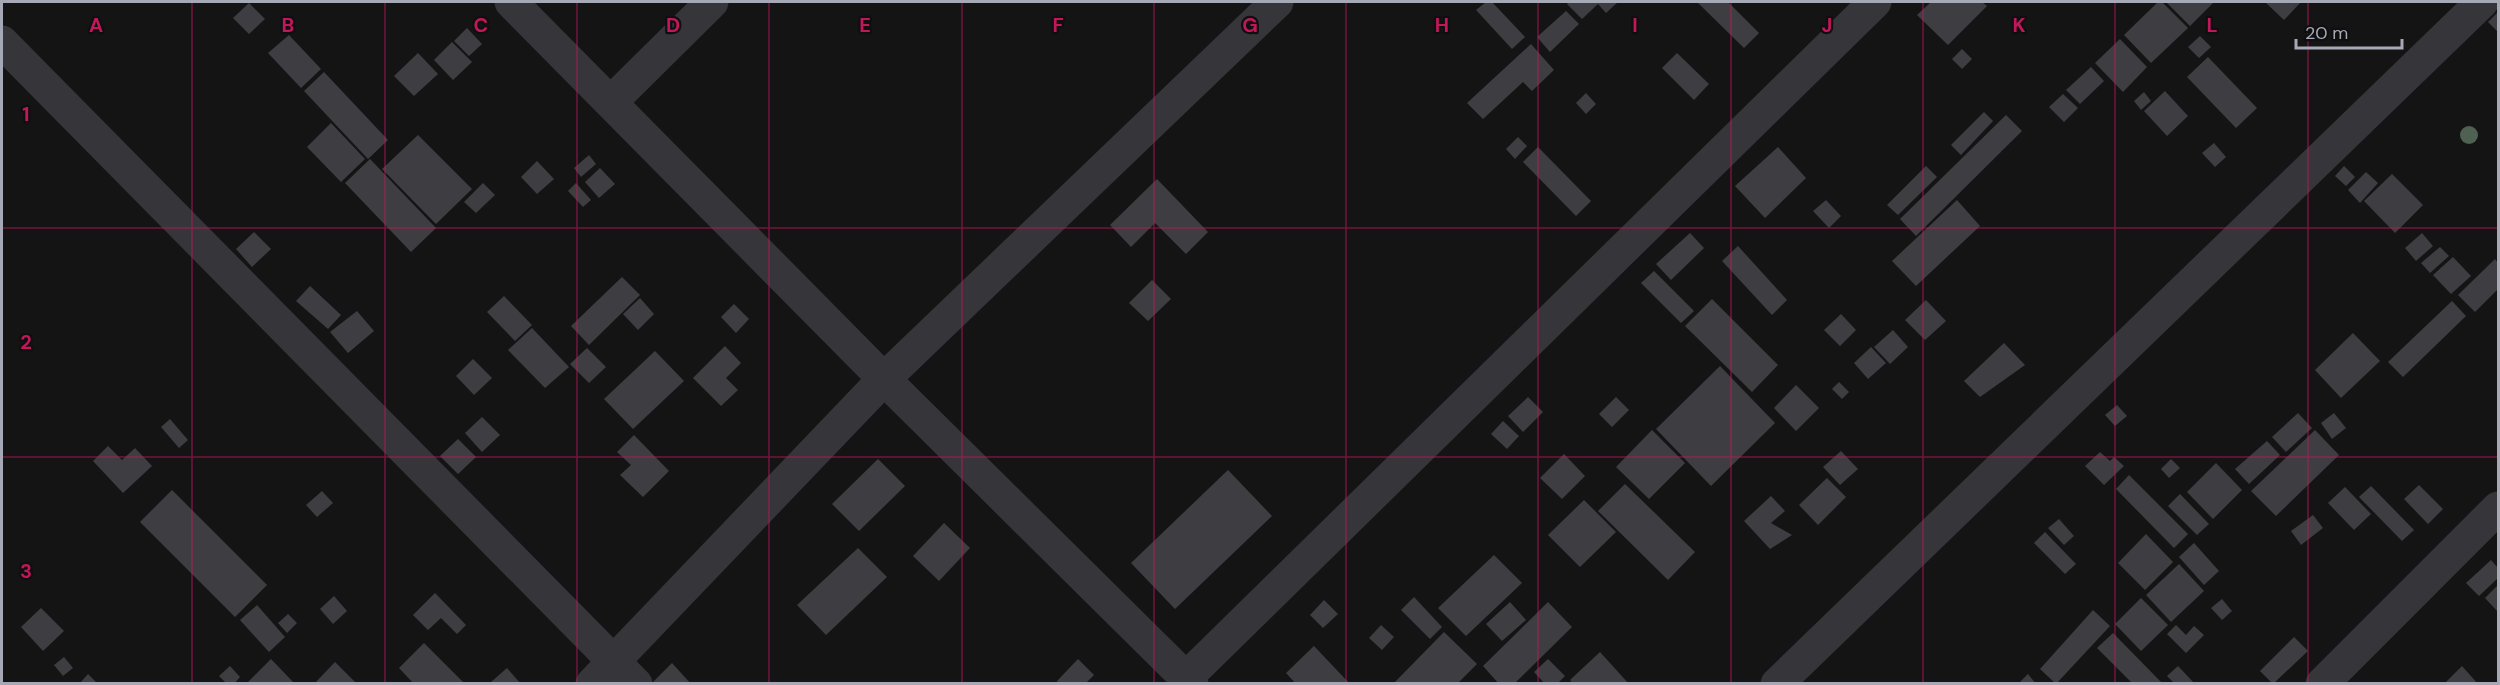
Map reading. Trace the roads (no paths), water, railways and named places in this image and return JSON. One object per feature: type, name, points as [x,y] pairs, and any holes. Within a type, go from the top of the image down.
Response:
[{"type":"street","points":[[511,2],[884,380],[1189,681],[1875,2]]},
{"type":"street","points":[[611,102],[712,2]]},
{"type":"street","points":[[2,42],[615,676],[884,380],[1277,2]]},
{"type":"street","points":[[1777,684],[2482,2]]},
{"type":"street","points":[[2322,684],[2499,508]]}]
